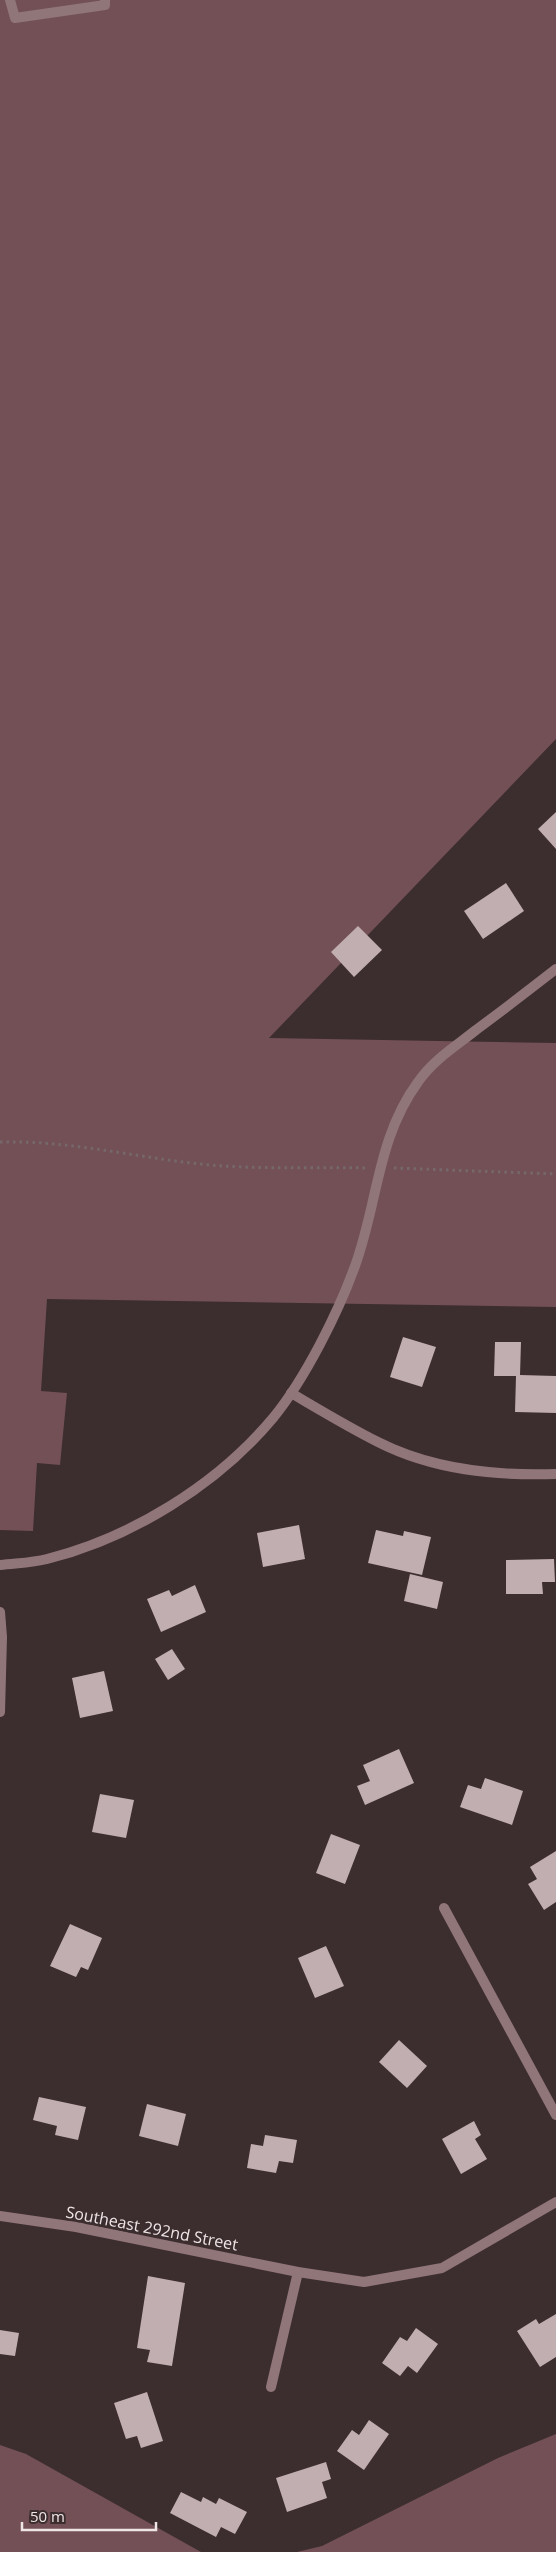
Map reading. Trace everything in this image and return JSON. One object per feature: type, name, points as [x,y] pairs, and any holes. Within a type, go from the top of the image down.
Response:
[{"type":"street","points":[[10,0],[15,18],[105,5],[104,0]]},
{"type":"street","points":[[0,1565],[45,1560],[85,1548],[151,1518],[210,1477],[254,1439],[291,1394],[328,1328],[355,1265],[388,1136],[418,1081],[435,1062],[556,970]]},
{"type":"street","points":[[291,1394],[379,1443],[413,1456],[475,1472],[509,1476],[556,1474]]},
{"type":"street","points":[[0,1612],[2,1636],[0,1712]]},
{"type":"street","points":[[444,1908],[556,2115]]},
{"type":"street","name":"Southeast 292nd Street","points":[[0,2216],[76,2227],[298,2272],[364,2282],[442,2268],[556,2202]]},
{"type":"street","points":[[271,2387],[298,2272]]},
{"type":"path","points":[[0,1142],[77,1147],[223,1166],[380,1168],[556,1174]]},
{"type":"shaded area","points":[[0,0],[556,0],[556,739],[269,1038],[556,1043],[556,1307],[47,1299],[41,1391],[67,1393],[60,1465],[37,1463],[33,1531],[0,1530]]},
{"type":"shaded area","points":[[556,2434],[556,2552],[297,2552],[322,2546],[498,2458]]},
{"type":"shaded area","points":[[0,2445],[26,2454],[201,2552],[0,2552]]},
{"type":"building","points":[[556,812],[556,849],[538,829]]},
{"type":"building","points":[[506,883],[524,911],[483,939],[464,911]]},
{"type":"building","points":[[358,926],[382,950],[354,977],[331,952]]},
{"type":"building","points":[[403,1337],[436,1347],[422,1387],[390,1377]]},
{"type":"building","points":[[495,1342],[521,1342],[520,1375],[556,1376],[556,1413],[515,1412],[516,1376],[494,1376]]},
{"type":"building","points":[[299,1525],[305,1559],[263,1567],[257,1533]]},
{"type":"building","points":[[376,1530],[403,1536],[404,1531],[431,1537],[422,1575],[368,1563]]},
{"type":"building","points":[[554,1559],[555,1582],[542,1582],[543,1594],[506,1594],[506,1560]]},
{"type":"building","points":[[410,1574],[443,1582],[437,1609],[404,1601]]},
{"type":"building","points":[[195,1585],[206,1612],[161,1632],[147,1599],[169,1590],[172,1596]]},
{"type":"building","points":[[172,1649],[185,1669],[168,1680],[155,1659]]},
{"type":"building","points":[[104,1671],[113,1711],[80,1718],[72,1678]]},
{"type":"building","points":[[399,1749],[414,1783],[365,1805],[357,1786],[370,1781],[363,1765]]},
{"type":"building","points":[[485,1778],[523,1791],[512,1825],[460,1807],[468,1785],[481,1789]]},
{"type":"building","points":[[100,1794],[134,1800],[126,1838],[92,1832]]},
{"type":"building","points":[[331,1834],[360,1845],[345,1884],[316,1873]]},
{"type":"building","points":[[556,1851],[556,1902],[544,1910],[528,1884],[537,1879],[530,1867]]},
{"type":"building","points":[[70,1924],[102,1938],[88,1970],[81,1967],[76,1977],[50,1966]]},
{"type":"building","points":[[326,1946],[344,1986],[315,1998],[298,1958]]},
{"type":"building","points":[[399,2040],[427,2066],[407,2088],[379,2062]]},
{"type":"building","points":[[39,2097],[86,2107],[78,2140],[55,2135],[57,2126],[33,2120]]},
{"type":"building","points":[[147,2104],[186,2114],[178,2146],[139,2136]]},
{"type":"building","points":[[474,2121],[481,2135],[475,2139],[487,2159],[461,2174],[442,2139]]},
{"type":"building","points":[[265,2135],[297,2140],[293,2163],[279,2161],[276,2173],[247,2168],[251,2144],[263,2146]]},
{"type":"building","points":[[148,2276],[185,2283],[172,2366],[147,2362],[150,2350],[137,2348]]},
{"type":"building","points":[[556,2314],[556,2357],[540,2367],[517,2331],[536,2319],[539,2324]]},
{"type":"building","points":[[416,2328],[438,2344],[417,2373],[408,2366],[400,2376],[382,2363],[400,2337],[407,2341]]},
{"type":"building","points":[[0,2330],[19,2333],[15,2356],[0,2354]]},
{"type":"building","points":[[147,2392],[163,2441],[141,2448],[137,2436],[126,2439],[114,2403]]},
{"type":"building","points":[[369,2420],[389,2434],[364,2470],[337,2451],[352,2430],[359,2435]]},
{"type":"building","points":[[326,2462],[331,2479],[322,2482],[327,2498],[287,2512],[276,2478]]},
{"type":"building","points":[[181,2492],[201,2502],[203,2497],[216,2504],[219,2498],[247,2512],[235,2534],[221,2527],[216,2537],[170,2513]]}]
